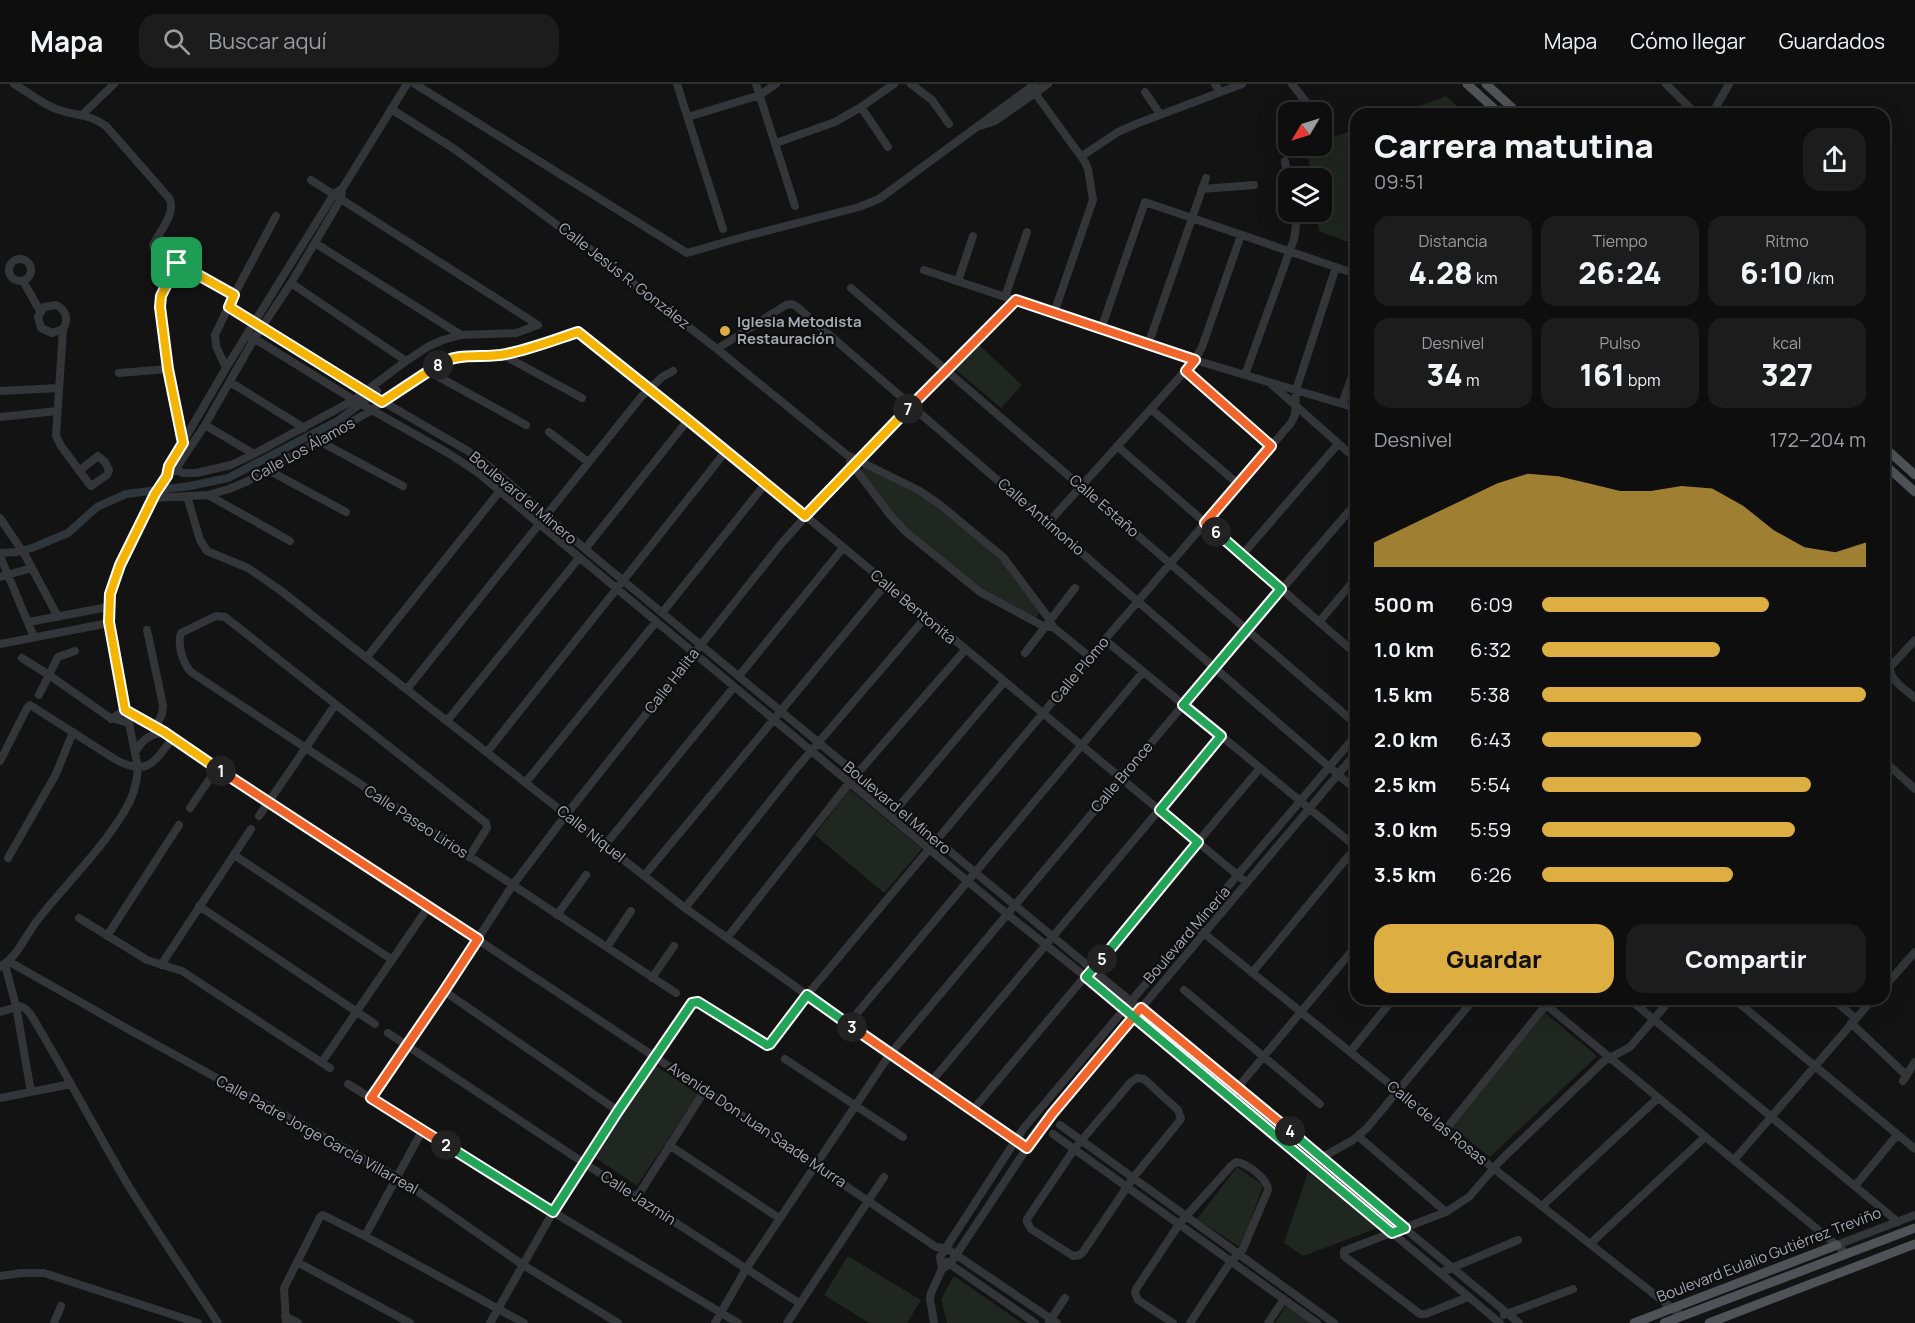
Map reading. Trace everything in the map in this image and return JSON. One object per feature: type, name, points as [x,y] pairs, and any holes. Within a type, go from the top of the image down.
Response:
[{"type":"main road","points":[[1467,84],[1493,108]]},
{"type":"main road","points":[[1486,84],[1512,108]]},
{"type":"main road","points":[[1890,452],[1913,473]]},
{"type":"main road","points":[[1890,469],[1915,492]]},
{"type":"main road","name":"Boulevard Eulalio Gutiérrez Treviño","points":[[1664,1323],[1915,1228]]},
{"type":"main road","points":[[1709,1323],[1915,1244]]},
{"type":"main road","name":"Boulevard Eulalio Gutiérrez Treviño","points":[[1634,1323],[1837,1245]]},
{"type":"street","points":[[14,84],[54,108],[96,119],[115,134],[172,203],[170,214],[153,247],[234,295]]},
{"type":"street","points":[[82,114],[114,84]]},
{"type":"street","points":[[172,468],[183,443],[226,368],[408,84]]},
{"type":"street","points":[[415,84],[687,253],[870,203],[891,192],[980,126],[990,115],[1035,84]]},
{"type":"street","points":[[677,84],[723,229]]},
{"type":"street","points":[[756,84],[795,206]]},
{"type":"street","points":[[688,117],[760,96],[776,84]]},
{"type":"street","points":[[776,143],[834,122],[894,84]]},
{"type":"street","points":[[911,84],[932,100],[949,124]]},
{"type":"street","points":[[980,126],[995,121],[1048,84]]},
{"type":"street","points":[[1215,84],[1220,92]]},
{"type":"street","points":[[1082,156],[1126,128],[1242,84]]},
{"type":"street","points":[[1292,84],[1306,102]]},
{"type":"street","points":[[1666,84],[1690,108]]},
{"type":"street","points":[[1716,108],[1730,84]]},
{"type":"street","points":[[1145,92],[1160,114]]},
{"type":"street","points":[[1035,93],[1082,156],[1088,169],[1093,200],[1053,313]]},
{"type":"street","points":[[861,107],[888,147]]},
{"type":"street","name":"Calle Jesús R. González","points":[[391,109],[453,148],[516,194],[717,349],[847,455],[855,462],[891,516],[906,532],[980,592],[1049,624],[1090,657]]},
{"type":"street","points":[[1285,161],[1286,168]]},
{"type":"street","points":[[1148,345],[1206,178]]},
{"type":"street","points":[[311,180],[337,196]]},
{"type":"street","points":[[1202,189],[1254,185]]},
{"type":"street","points":[[31,1092],[16,1006],[4,964],[116,824],[133,794],[137,778],[138,768],[109,622],[110,594],[120,565],[154,496],[205,425],[254,339],[264,327],[315,243],[337,196]]},
{"type":"street","name":"Calle Los Álamos","points":[[172,468],[189,474],[231,465],[359,403],[406,361],[429,346],[461,335],[506,335],[538,325],[337,196]]},
{"type":"street","points":[[1101,329],[1145,202],[1350,272]]},
{"type":"street","points":[[226,368],[215,335],[276,216]]},
{"type":"street","points":[[1245,375],[1290,251],[1295,233],[1294,222]]},
{"type":"street","points":[[1005,297],[1028,232]]},
{"type":"street","points":[[1048,523],[1195,360],[1202,347],[1241,235]]},
{"type":"street","points":[[958,281],[973,236]]},
{"type":"street","points":[[315,243],[461,335]]},
{"type":"street","points":[[177,263],[159,301],[168,369],[183,443]]},
{"type":"street","name":"Calle Plomo","points":[[655,1057],[692,1003],[698,1002],[765,1045],[769,1045],[807,995],[1090,657],[1294,419],[1296,390],[1336,267]]},
{"type":"street","points":[[924,270],[1148,345],[1350,406]]},
{"type":"street","points":[[23,281],[40,311],[38,323],[46,332],[58,332],[63,329]]},
{"type":"street","points":[[291,283],[406,361]]},
{"type":"street","name":"Calle Estaño","points":[[852,288],[1350,719]]},
{"type":"street","name":"Calle Halita","points":[[371,1098],[512,886],[694,653],[805,516],[855,462],[1016,300]]},
{"type":"street","points":[[40,311],[50,304],[61,307],[67,318],[63,329],[56,430],[58,441],[80,471],[92,486],[109,473],[105,462],[98,456],[80,471]]},
{"type":"street","name":"Calle Antimonio","points":[[717,349],[786,305],[792,304],[1350,785]]},
{"type":"street","name":"Boulevard el Minero","points":[[229,307],[482,461],[623,582],[1052,938],[1141,1008],[1519,1323]]},
{"type":"street","name":"Calle Los Álamos","points":[[154,496],[208,495],[229,489],[268,470],[372,410],[441,362],[472,355],[503,355],[534,348],[578,332]]},
{"type":"street","name":"Calle Bentonita","points":[[578,332],[766,483],[1247,883]]},
{"type":"street","name":"Boulevard el Minero","points":[[247,334],[359,403],[462,462],[1086,977],[1497,1321]]},
{"type":"street","points":[[503,355],[582,398]]},
{"type":"street","points":[[119,373],[168,369]]},
{"type":"street","points":[[428,371],[526,425]]},
{"type":"street","points":[[407,689],[649,388],[673,371]]},
{"type":"street","points":[[1186,371],[1271,446]]},
{"type":"street","points":[[230,382],[304,428]]},
{"type":"street","points":[[1269,382],[1350,454]]},
{"type":"street","points":[[1342,404],[1350,382]]},
{"type":"street","points":[[0,391],[59,388]]},
{"type":"street","points":[[1151,409],[1238,484]]},
{"type":"street","points":[[0,417],[57,411]]},
{"type":"street","points":[[585,549],[688,420]]},
{"type":"street","points":[[205,425],[254,454]]},
{"type":"street","points":[[549,432],[588,462]]},
{"type":"street","points":[[319,441],[403,486]]},
{"type":"street","points":[[1242,555],[1338,444]]},
{"type":"street","points":[[1117,446],[1350,649]]},
{"type":"street","points":[[487,752],[726,451]]},
{"type":"street","name":"Calle Jesús R. González","points":[[855,462],[930,497],[958,519],[1003,557],[1049,624]]},
{"type":"street","points":[[268,470],[346,512]]},
{"type":"street","points":[[662,613],[766,483]]},
{"type":"street","points":[[367,657],[499,492]]},
{"type":"street","points":[[208,495],[290,540]]},
{"type":"street","name":"Calle Níquel","points":[[187,496],[200,540],[207,551],[259,574],[685,908],[1027,1148]]},
{"type":"street","name":"Calle Bronce","points":[[715,1323],[779,1218],[890,1054],[1350,509]]},
{"type":"street","points":[[0,519],[18,543],[58,617]]},
{"type":"street","points":[[738,676],[843,548]]},
{"type":"street","points":[[0,557],[4,576],[29,622],[34,638]]},
{"type":"street","points":[[447,721],[579,558]]},
{"type":"street","points":[[4,576],[32,568]]},
{"type":"street","points":[[644,876],[886,584]]},
{"type":"street","points":[[1319,622],[1350,586]]},
{"type":"street","points":[[1025,652],[1075,588]]},
{"type":"street","points":[[29,622],[108,608]]},
{"type":"street","name":"Calle Paseo Lirios","points":[[334,705],[225,617],[216,615],[181,633],[179,638],[184,663],[188,669],[676,993]]},
{"type":"street","points":[[685,908],[811,752],[926,617]]},
{"type":"street","points":[[0,644],[109,622]]},
{"type":"street","points":[[526,783],[656,622]]},
{"type":"street","points":[[147,630],[163,705],[156,727]]},
{"type":"street","points":[[1105,640],[1350,842]]},
{"type":"street","points":[[1890,667],[1915,640]]},
{"type":"street","points":[[727,938],[849,783],[965,650]]},
{"type":"street","points":[[39,695],[58,657],[75,651]]},
{"type":"street","points":[[22,658],[111,719],[128,723]]},
{"type":"street","points":[[848,1024],[1143,672]]},
{"type":"street","points":[[1890,674],[1915,698]]},
{"type":"street","points":[[890,816],[1004,682]]},
{"type":"street","points":[[605,845],[734,687]]},
{"type":"street","points":[[0,761],[30,705],[118,761],[138,768],[151,763],[173,738]]},
{"type":"street","points":[[259,816],[334,705],[486,823],[487,828],[469,857]]},
{"type":"street","points":[[111,719],[125,710]]},
{"type":"street","name":"Avenida Don Juan Saade Murra","points":[[125,710],[164,732],[429,906],[936,1247],[946,1248],[1052,1322]]},
{"type":"street","points":[[8,858],[56,774],[73,732]]},
{"type":"street","points":[[135,753],[144,738],[164,732]]},
{"type":"street","points":[[931,1082],[1221,736]]},
{"type":"street","name":"Boulevard Minería","points":[[940,1257],[1015,1141],[1131,1000],[1350,742]]},
{"type":"street","name":"Boulevard Minería","points":[[950,1264],[1052,1114],[1350,760]]},
{"type":"street","points":[[1890,766],[1915,789]]},
{"type":"street","points":[[190,808],[217,768]]},
{"type":"street","points":[[972,1111],[1260,768]]},
{"type":"street","points":[[107,936],[179,825]]},
{"type":"street","points":[[161,965],[251,829]]},
{"type":"street","points":[[1252,973],[1350,854]]},
{"type":"street","points":[[234,855],[391,959]]},
{"type":"street","points":[[557,915],[586,874]]},
{"type":"street","points":[[199,906],[375,1024]]},
{"type":"street","points":[[322,1062],[429,906]]},
{"type":"street","points":[[607,947],[631,911]]},
{"type":"street","points":[[79,918],[147,960],[182,971],[330,1068]]},
{"type":"street","name":"Calle de las Rosas","points":[[1195,927],[1493,1168],[1682,1316]]},
{"type":"street","points":[[652,978],[674,946]]},
{"type":"street","points":[[1230,1097],[1350,953]]},
{"type":"street","points":[[1890,981],[1913,958]]},
{"type":"street","name":"Calle Padre Jorge García Villarreal","points":[[4,964],[126,1028],[397,1177],[523,1265],[618,1323]]},
{"type":"street","points":[[1184,990],[1320,1104]]},
{"type":"street","points":[[444,991],[618,1111]]},
{"type":"street","points":[[1350,1052],[1388,1005]]},
{"type":"street","points":[[1322,1158],[1358,1136],[1469,1005]]},
{"type":"street","points":[[1446,1129],[1540,1005]]},
{"type":"street","points":[[1546,1005],[1846,1253]]},
{"type":"street","points":[[1636,1005],[1898,1222]]},
{"type":"street","points":[[1468,1297],[1426,1314],[1420,1314],[1344,1256],[1344,1251],[1446,1212],[1469,1197],[1493,1168],[1599,1066],[1630,1047],[1666,1005]]},
{"type":"street","points":[[1741,1005],[1915,1149]]},
{"type":"street","points":[[1838,1005],[1905,1078],[1915,1062]]},
{"type":"street","points":[[1734,1160],[1868,1005]]},
{"type":"street","points":[[0,1012],[16,1006],[23,1007],[31,1015],[129,1186],[218,1323]]},
{"type":"street","name":"Calle Jazmín","points":[[388,1032],[799,1303]]},
{"type":"street","points":[[490,1323],[553,1212],[655,1057]]},
{"type":"street","points":[[785,1059],[903,1137]]},
{"type":"street","points":[[1137,1078],[1144,1079],[1178,1110],[1181,1119],[1127,1186],[1080,1255],[1072,1256],[1031,1229],[1027,1222],[1075,1148],[1131,1082],[1137,1078]]},
{"type":"street","points":[[0,1098],[71,1084]]},
{"type":"street","points":[[348,1084],[553,1212],[738,1323]]},
{"type":"street","points":[[637,1197],[705,1090]]},
{"type":"street","points":[[1542,1206],[1658,1098]]},
{"type":"street","points":[[1060,1125],[1334,1323]]},
{"type":"street","points":[[365,1236],[422,1131]]},
{"type":"street","points":[[1053,1134],[1317,1323]]},
{"type":"street","points":[[1854,1186],[1897,1135]]},
{"type":"street","points":[[1358,1136],[1446,1212]]},
{"type":"street","points":[[1590,1244],[1705,1137]]},
{"type":"street","points":[[669,1145],[779,1218]]},
{"type":"street","points":[[1173,1323],[1138,1300],[1135,1293],[1186,1215],[1231,1166],[1236,1162],[1241,1162],[1265,1181],[1269,1187],[1247,1242],[1190,1323]]},
{"type":"street","points":[[787,1323],[884,1178]]},
{"type":"street","points":[[298,1323],[285,1319],[284,1288],[323,1215],[524,1323]]},
{"type":"street","name":"Boulevard Eulalio Gutiérrez Treviño","points":[[1837,1245],[1915,1215]]},
{"type":"street","points":[[1440,1273],[1518,1240]]},
{"type":"street","points":[[936,1247],[942,1269]]},
{"type":"street","points":[[940,1257],[1035,1323]]},
{"type":"street","points":[[297,1262],[410,1323]]},
{"type":"street","points":[[934,1323],[931,1293],[942,1269],[950,1264]]},
{"type":"street","points":[[0,1276],[44,1273],[198,1323]]},
{"type":"street","points":[[1497,1321],[1508,1314],[1573,1289]]},
{"type":"street","points":[[1052,1322],[1065,1299]]},
{"type":"street","points":[[1268,1323],[1284,1299]]},
{"type":"street","points":[[54,1323],[61,1306]]},
{"type":"shaded area","points":[[1446,96],[1459,108],[1415,108]]},
{"type":"shaded area","points":[[1350,131],[1350,243],[1319,231],[1318,222],[1332,222],[1332,168],[1310,168],[1308,156],[1332,156],[1332,137]]},
{"type":"shaded area","points":[[979,345],[1022,385],[1001,408],[955,369]]},
{"type":"shaded area","points":[[863,467],[927,499],[1004,563],[1040,612],[1035,618],[987,594],[899,523],[860,475]]},
{"type":"shaded area","points":[[849,789],[922,849],[884,893],[815,835]]},
{"type":"shaded area","points":[[1545,1013],[1597,1056],[1490,1157],[1452,1127]]},
{"type":"shaded area","points":[[654,1064],[698,1094],[637,1186],[593,1156]]},
{"type":"shaded area","points":[[1237,1167],[1263,1185],[1241,1248],[1197,1219]]},
{"type":"shaded area","points":[[1308,1172],[1378,1228],[1303,1256],[1284,1243]]},
{"type":"shaded area","points":[[848,1256],[921,1300],[907,1323],[869,1323],[824,1295]]},
{"type":"shaded area","points":[[954,1276],[1022,1323],[947,1323],[941,1299]]},
{"type":"shaded area","points":[[1286,1305],[1313,1323],[1275,1323]]},
{"type":"waterway","points":[[0,553],[32,548],[68,533],[97,507],[126,494],[190,486],[228,478],[339,420],[377,391]]},
{"type":"place","name":"Iglesia Metodista Restauración","points":[[725,331]]},
{"type":"route","points":[[177,263],[159,301],[168,369],[183,443],[169,466],[167,476],[155,494],[120,565],[113,582],[108,608],[125,710],[164,732],[478,939],[371,1098],[553,1212],[618,1111],[692,1003],[698,1002],[765,1045],[769,1045],[807,995],[1027,1148],[1052,1114],[1134,1017],[1141,1008],[1405,1228],[1392,1233],[1134,1017],[1124,1009],[1086,977],[1198,842],[1160,810],[1221,736],[1183,705],[1281,589],[1205,523],[1271,446],[1186,371],[1195,360],[1016,300],[805,516],[578,332],[534,348],[503,355],[455,357],[441,362],[382,402],[229,307],[234,295],[177,263]]}]
